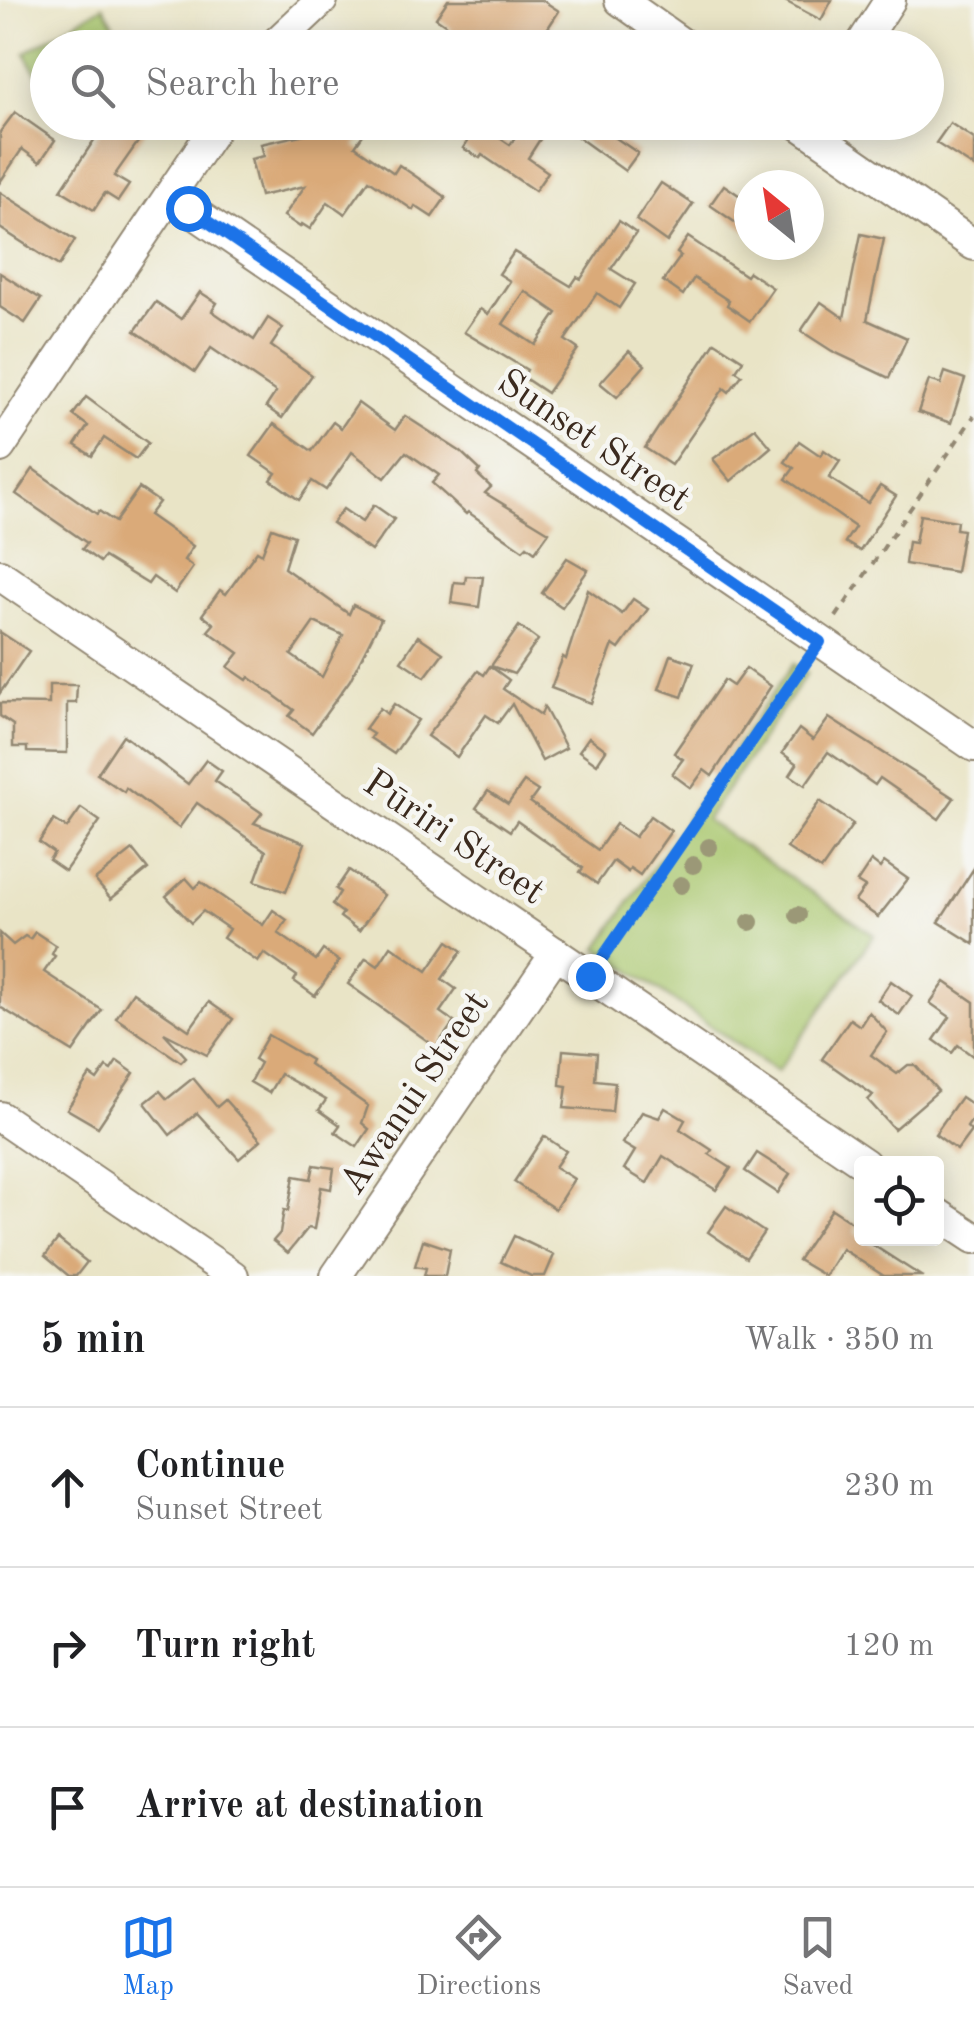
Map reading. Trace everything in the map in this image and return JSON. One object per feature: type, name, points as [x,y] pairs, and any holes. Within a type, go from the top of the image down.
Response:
[{"type":"street","points":[[290,30],[322,0]]},
{"type":"street","points":[[620,0],[662,30]]},
{"type":"street","points":[[871,30],[890,0]]},
{"type":"street","points":[[0,446],[207,140]]},
{"type":"street","points":[[825,140],[974,246]]},
{"type":"street","name":"Sunset Street","points":[[170,196],[974,746]]},
{"type":"street","name":"Pūriri Street","points":[[0,575],[854,1157]]},
{"type":"street","name":"Awanui Street","points":[[336,1276],[556,952]]},
{"type":"street","points":[[0,1117],[233,1276]]},
{"type":"street","points":[[944,1218],[974,1238]]},
{"type":"path","points":[[590,976],[974,416]]},
{"type":"green space","points":[[103,6],[117,30],[63,30]]},
{"type":"green space","points":[[793,664],[807,673],[706,820],[874,935],[777,1072],[598,948]]},
{"type":"building","points":[[448,0],[542,0],[559,11],[547,30],[451,30],[436,18]]},
{"type":"building","points":[[783,0],[832,0],[821,20]]},
{"type":"building","points":[[15,112],[30,122],[30,140],[55,140],[40,162],[22,149],[0,182],[0,132]]},
{"type":"building","points":[[950,123],[974,139],[974,167],[936,143],[944,140]]},
{"type":"building","points":[[94,140],[139,140],[114,176],[129,185],[118,201],[105,193],[94,210],[61,190]]},
{"type":"building","points":[[279,140],[359,140],[355,146],[394,173],[399,165],[446,197],[432,217],[415,206],[413,210],[369,180],[345,214],[328,202],[310,229],[302,224],[300,227],[284,216],[305,186],[260,196],[251,159],[264,156],[261,144]]},
{"type":"building","points":[[468,140],[503,140],[510,145],[513,140],[540,140],[528,158],[548,172],[535,191],[482,155],[480,158],[463,148]]},
{"type":"building","points":[[582,140],[619,140],[638,153],[625,171]]},
{"type":"building","points":[[661,183],[693,204],[667,242],[636,220]]},
{"type":"building","points":[[724,185],[734,192],[734,222],[710,205]]},
{"type":"building","points":[[0,192],[75,240],[59,266],[0,228]]},
{"type":"building","points":[[619,221],[636,233],[611,269],[635,284],[619,308],[597,293],[565,340],[578,349],[547,393],[523,377],[527,370],[464,332],[480,309],[488,314],[510,281],[499,274],[514,252],[571,286],[577,277],[581,279]],"holes":[[[525,291],[557,313],[535,345],[503,324]]]},
{"type":"building","points":[[861,234],[884,239],[867,320],[907,338],[889,378],[832,351],[801,331],[821,302],[844,318]]},
{"type":"building","points":[[688,237],[746,276],[749,272],[773,288],[750,321],[727,305],[729,301],[694,278],[683,295],[663,281],[681,256],[677,253]]},
{"type":"building","points":[[0,273],[41,299],[25,323],[0,307]]},
{"type":"building","points":[[200,292],[217,303],[212,311],[254,340],[268,318],[283,328],[271,346],[312,375],[282,418],[266,407],[276,392],[211,348],[195,372],[135,331],[156,302],[181,319]]},
{"type":"building","points":[[715,342],[743,360],[736,371],[742,375],[729,392],[724,388],[671,465],[645,448]]},
{"type":"building","points":[[629,351],[645,365],[617,397],[600,383]]},
{"type":"building","points":[[945,372],[965,379],[951,423],[918,412],[929,380],[941,384]]},
{"type":"building","points":[[86,397],[148,443],[136,459],[104,438],[92,456],[75,445],[88,426],[73,415]]},
{"type":"building","points":[[358,403],[395,430],[405,416],[461,452],[491,487],[485,493],[549,532],[535,552],[527,546],[523,550],[466,514],[432,483],[439,475],[406,452],[385,478],[352,452],[326,490],[312,481],[299,500],[271,480],[276,473],[251,456],[274,424],[312,451],[333,422],[341,428]]},
{"type":"building","points":[[755,428],[771,447],[731,481],[713,459]]},
{"type":"building","points":[[799,441],[821,456],[824,450],[840,461],[829,478],[868,503],[880,486],[896,496],[860,551],[845,542],[855,527],[786,479],[794,468],[785,462]]},
{"type":"building","points":[[33,469],[97,514],[99,511],[115,522],[139,488],[159,502],[149,515],[193,546],[184,560],[193,567],[175,593],[153,577],[148,584],[104,557],[100,562],[82,549],[87,543],[16,494]]},
{"type":"building","points":[[374,505],[394,519],[371,551],[332,523],[343,509],[362,522]]},
{"type":"building","points":[[920,515],[957,521],[956,529],[963,530],[956,572],[905,564],[908,542],[915,543]]},
{"type":"building","points":[[272,528],[294,536],[284,568],[349,614],[353,605],[381,619],[350,680],[312,733],[289,716],[294,710],[249,677],[247,680],[228,667],[239,653],[208,631],[214,624],[202,615],[220,590],[226,594],[257,551],[262,554]],"holes":[[[314,622],[343,635],[322,677],[291,655]]]},
{"type":"building","points":[[567,558],[588,570],[562,607],[542,593]]},
{"type":"building","points":[[466,576],[483,577],[479,607],[451,603],[454,582],[465,583]]},
{"type":"building","points":[[588,590],[622,614],[633,599],[648,609],[619,649],[613,645],[591,703],[551,688],[563,657],[566,659]]},
{"type":"building","points":[[519,626],[538,640],[514,674],[491,666]]},
{"type":"building","points":[[0,632],[29,651],[0,693]]},
{"type":"building","points":[[418,636],[443,653],[425,677],[401,661]]},
{"type":"building","points":[[671,655],[694,663],[682,697],[659,689]]},
{"type":"building","points":[[490,666],[509,680],[503,689],[541,715],[544,707],[566,748],[542,761],[512,704],[498,723],[486,715],[457,757],[427,736],[478,671],[484,675]]},
{"type":"building","points":[[746,668],[771,686],[712,776],[704,770],[691,788],[672,774],[683,759],[674,753],[724,680],[733,686]]},
{"type":"building","points":[[49,685],[77,685],[76,703],[67,703],[67,753],[27,752],[27,747],[13,747],[13,725],[0,716],[0,703],[49,704]]},
{"type":"building","points":[[394,704],[418,720],[394,754],[370,738],[373,734],[365,729],[380,708],[387,714]]},
{"type":"building","points":[[829,718],[954,798],[939,819],[880,778],[875,785],[828,752],[805,785],[790,775],[797,764],[782,753],[799,729],[813,740]]},
{"type":"building","points":[[123,735],[188,784],[206,760],[222,771],[215,781],[262,813],[254,823],[305,843],[286,892],[255,881],[266,851],[197,803],[179,828],[126,788],[124,792],[97,774]]},
{"type":"building","points":[[589,737],[606,750],[597,764],[579,751]]},
{"type":"building","points":[[524,782],[538,791],[530,802],[598,850],[616,824],[635,837],[650,816],[671,831],[640,875],[613,861],[597,884],[580,872],[583,868],[517,821],[510,831],[476,808],[488,791],[508,804]]},
{"type":"building","points":[[820,801],[853,824],[821,870],[787,848]]},
{"type":"building","points":[[81,808],[100,821],[65,871],[49,860],[54,853],[39,842],[54,820],[67,828]]},
{"type":"building","points":[[133,850],[148,869],[111,899],[95,880]]},
{"type":"building","points":[[871,861],[880,868],[884,862],[908,879],[878,917],[855,901],[865,887],[857,882]]},
{"type":"building","points":[[974,868],[974,944],[939,922]]},
{"type":"building","points":[[349,870],[384,895],[359,931],[340,917],[343,913],[332,905],[340,892],[336,889]]},
{"type":"building","points":[[186,878],[195,888],[201,882],[263,925],[273,910],[287,920],[278,933],[316,960],[323,950],[339,961],[315,996],[294,981],[297,976],[264,953],[258,962],[223,938],[229,929],[203,911],[191,923],[166,896]]},
{"type":"building","points":[[35,932],[56,946],[52,954],[55,956],[44,972],[102,1010],[73,1052],[0,1007],[0,933],[13,945],[25,936],[30,939]]},
{"type":"building","points":[[448,941],[462,951],[442,979],[456,989],[440,1012],[454,1022],[436,1047],[348,984],[366,958],[378,966],[391,946],[427,971]]},
{"type":"building","points":[[891,981],[912,996],[899,1015],[878,1000]]},
{"type":"building","points":[[945,982],[974,1002],[974,1057],[958,1045],[952,1053],[934,1040],[950,1017],[930,1003]]},
{"type":"building","points":[[133,992],[189,1030],[209,1002],[233,1019],[207,1055],[164,1033],[186,1057],[181,1062],[116,1018]]},
{"type":"building","points":[[869,1012],[887,1032],[871,1055],[897,1074],[908,1065],[915,1065],[938,1091],[894,1129],[868,1100],[873,1095],[822,1059],[850,1019],[860,1026]]},
{"type":"building","points":[[268,1035],[311,1060],[309,1064],[368,1106],[362,1123],[369,1129],[357,1147],[335,1132],[340,1125],[319,1110],[326,1100],[280,1074],[269,1093],[250,1082],[260,1063],[254,1059]]},
{"type":"building","points":[[563,1050],[597,1053],[595,1080],[615,1082],[612,1112],[564,1108],[567,1086],[560,1085]]},
{"type":"building","points":[[117,1061],[134,1073],[98,1127],[67,1109],[90,1075],[97,1080],[106,1067],[111,1070]]},
{"type":"building","points":[[193,1078],[217,1107],[225,1100],[261,1140],[239,1159],[197,1113],[170,1135],[145,1103],[160,1091],[167,1099]]},
{"type":"building","points":[[961,1097],[974,1106],[974,1117],[967,1127],[971,1131],[957,1150],[935,1134]]},
{"type":"building","points":[[665,1108],[685,1120],[680,1129],[731,1168],[716,1190],[663,1156],[647,1183],[624,1169],[635,1151],[622,1143],[642,1112],[659,1118]]},
{"type":"building","points":[[544,1136],[566,1151],[555,1167],[574,1179],[555,1209],[514,1182]]},
{"type":"building","points":[[757,1153],[790,1174],[778,1193],[745,1171]]},
{"type":"building","points":[[314,1165],[334,1168],[331,1189],[321,1187],[314,1229],[308,1228],[288,1253],[273,1241],[280,1233],[284,1210],[288,1211],[294,1176],[311,1179]]},
{"type":"building","points":[[726,1206],[764,1232],[746,1258],[708,1232]]},
{"type":"building","points":[[832,1209],[854,1223],[854,1246],[875,1246],[921,1276],[884,1276],[842,1249],[825,1276],[798,1260]]},
{"type":"building","points":[[514,1236],[554,1255],[545,1276],[531,1276],[501,1262]]},
{"type":"building","points":[[58,1239],[87,1262],[76,1276],[69,1276],[45,1256]]},
{"type":"building","points":[[423,1240],[450,1249],[445,1276],[424,1276],[426,1268],[415,1266]]},
{"type":"route","points":[[188,208],[820,642],[590,976]]}]
